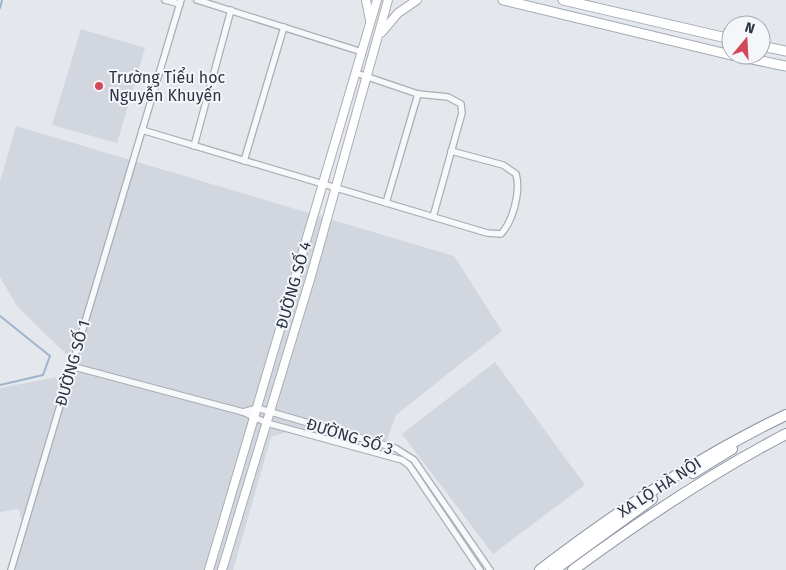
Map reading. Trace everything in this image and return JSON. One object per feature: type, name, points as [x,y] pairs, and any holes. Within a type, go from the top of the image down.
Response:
[{"type":"highway","name":"XA LỘ HÀ NỘI","points":[[540,570],[585,536],[704,458],[784,419]]},
{"type":"highway","name":"XA LỘ HÀ NỘI","points":[[554,570],[662,492],[784,419]]},
{"type":"highway","name":"XA LỘ HÀ NỘI","points":[[573,570],[696,485],[786,434]]},
{"type":"highway","name":"XA LỘ HÀ NỘI","points":[[608,544],[622,540],[715,479],[786,442]]},
{"type":"main road","points":[[502,0],[721,52]]},
{"type":"main road","points":[[563,0],[721,37]]},
{"type":"main road","points":[[771,48],[786,51]]},
{"type":"main road","points":[[771,63],[786,66]]},
{"type":"street","points":[[165,0],[180,2]]},
{"type":"street","points":[[197,0],[362,52]]},
{"type":"street","points":[[366,0],[371,22]]},
{"type":"street","name":"ĐƯỜNG SỐ 4","points":[[208,570],[377,0]]},
{"type":"street","name":"ĐƯỜNG SỐ 4","points":[[222,570],[336,188],[380,36],[388,0]]},
{"type":"street","points":[[380,36],[398,13],[417,0]]},
{"type":"street","name":"ĐƯỜNG SỐ 1","points":[[11,570],[180,2]]},
{"type":"street","points":[[194,146],[231,10]]},
{"type":"street","points":[[244,160],[284,27]]},
{"type":"street","points":[[356,74],[418,94],[448,97],[460,104],[462,113],[433,217]]},
{"type":"street","points":[[386,203],[418,94]]},
{"type":"street","points":[[142,130],[487,233],[501,234],[507,227],[518,187],[516,174],[503,165],[451,151]]},
{"type":"street","name":"ĐƯỜNG SỐ 3","points":[[71,366],[243,412],[267,423],[402,460],[409,465],[480,570]]},
{"type":"street","name":"ĐƯỜNG SỐ 3","points":[[243,412],[257,408],[270,411],[395,448],[405,454],[414,460],[490,570]]},
{"type":"street","points":[[402,460],[405,454]]},
{"type":"shaded area","name":"Trường Tiểu học Nguyễn Khuyến","points":[[81,29],[145,48],[117,143],[52,125]]},
{"type":"shaded area","points":[[16,126],[454,256],[502,331],[396,415],[381,456],[287,432],[271,437],[233,570],[8,570],[22,523],[19,509],[0,512],[0,388],[62,376],[68,356],[17,306],[0,277],[0,182]]},
{"type":"shaded area","points":[[495,362],[585,485],[493,554],[402,434]]},
{"type":"waterway","points":[[0,8],[2,0]]},
{"type":"waterway","points":[[0,316],[50,356],[43,375],[0,385]]},
{"type":"place","name":"Trường Tiểu học Nguyễn Khuyến","points":[[99,86]]}]
